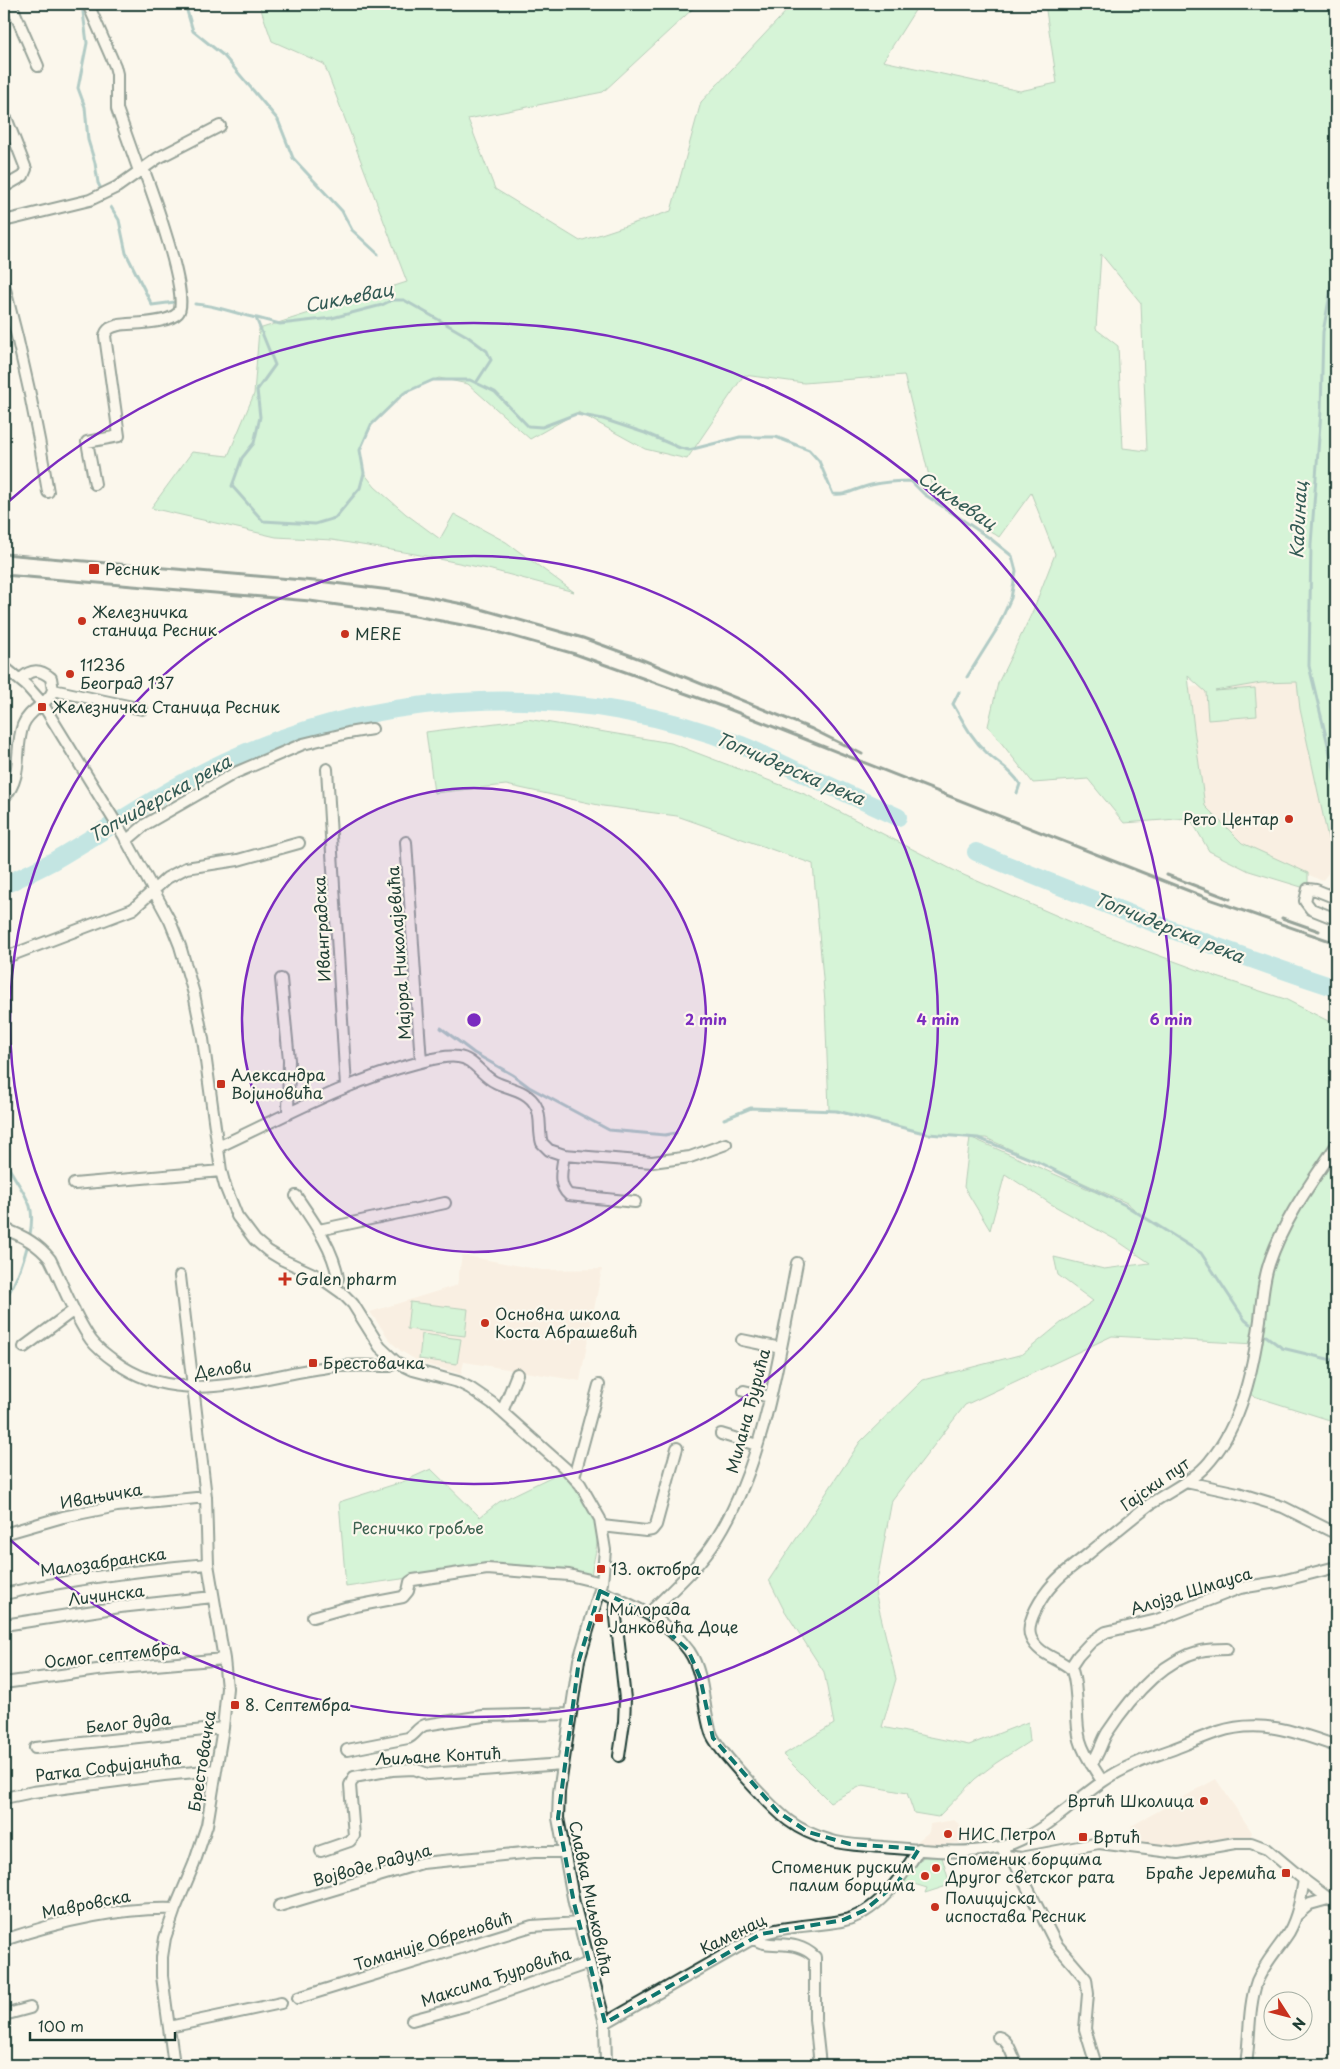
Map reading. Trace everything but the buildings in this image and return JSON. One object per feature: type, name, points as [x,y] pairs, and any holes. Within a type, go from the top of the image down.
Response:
[{"type":"street","points":[[11,4],[38,66]]},
{"type":"street","points":[[88,4],[115,66],[117,74],[117,109],[156,204],[180,287],[182,304],[180,310],[172,317],[119,325],[111,327],[106,331],[105,336],[118,436],[87,442],[95,484]]},
{"type":"street","points":[[4,122],[7,120],[26,169],[22,176],[4,187]]},
{"type":"street","points":[[4,221],[90,200],[117,187],[141,170],[220,126]]},
{"type":"street","points":[[4,285],[19,340],[39,434],[48,492]]},
{"type":"street","points":[[4,667],[20,680],[42,704],[125,838],[154,890],[180,946],[194,994],[203,1039],[221,1171],[237,1216],[255,1240],[275,1256],[318,1276],[334,1286],[353,1304],[380,1347],[396,1362],[413,1370],[464,1384],[480,1394],[574,1477],[591,1501],[602,1526],[605,1550],[601,1587]]},
{"type":"street","points":[[4,798],[9,783],[18,771],[21,732],[24,723],[32,711],[48,698],[53,690],[51,678],[40,671],[30,672],[20,680]]},
{"type":"street","points":[[53,690],[142,709]]},
{"type":"street","points":[[125,838],[235,773],[303,744],[348,732],[372,729]]},
{"type":"street","name":"Иванградска","points":[[327,769],[346,1087]]},
{"type":"street","name":"Мајора Николајевића","points":[[406,842],[421,1062]]},
{"type":"street","points":[[4,958],[133,909],[168,878],[186,868],[238,860],[299,843]]},
{"type":"street","points":[[1336,898],[1308,889],[1305,901],[1311,909],[1336,919]]},
{"type":"street","points":[[281,979],[289,1060],[288,1114]]},
{"type":"street","points":[[218,1147],[346,1087],[392,1070],[421,1062],[459,1057],[468,1061],[494,1082],[513,1088],[533,1100],[538,1110],[542,1143],[549,1150],[564,1155],[666,1161],[690,1157],[726,1144]]},
{"type":"street","name":"Гајски пут","points":[[1070,1668],[1045,1654],[1031,1639],[1031,1622],[1039,1604],[1054,1582],[1149,1505],[1200,1472],[1211,1460],[1237,1414],[1251,1368],[1264,1281],[1269,1264],[1288,1223],[1308,1187],[1336,1146]]},
{"type":"street","points":[[564,1155],[561,1182],[564,1190],[569,1195],[635,1202]]},
{"type":"street","points":[[74,1184],[221,1171]]},
{"type":"street","points":[[296,1196],[319,1230],[337,1273],[338,1278],[334,1286]]},
{"type":"street","points":[[319,1230],[445,1203]]},
{"type":"street","name":"Делови","points":[[4,1229],[30,1241],[50,1259],[74,1310],[92,1341],[115,1362],[141,1376],[194,1388],[244,1383],[325,1367],[390,1366],[396,1362]]},
{"type":"street","name":"Милана Ђурића","points":[[648,1614],[687,1576],[718,1536],[746,1479],[770,1397],[797,1263]]},
{"type":"street","name":"Брестовачка","points":[[174,2065],[162,1957],[164,1938],[204,1834],[223,1728],[227,1688],[208,1564],[206,1497],[180,1276]]},
{"type":"street","points":[[24,1348],[74,1310]]},
{"type":"street","points":[[742,1340],[781,1348]]},
{"type":"street","points":[[502,1412],[517,1374]]},
{"type":"street","points":[[574,1477],[599,1385]]},
{"type":"street","points":[[744,1391],[770,1397]]},
{"type":"street","points":[[721,1434],[757,1445]]},
{"type":"street","points":[[602,1526],[652,1530],[656,1524],[678,1448]]},
{"type":"street","points":[[1186,1482],[1238,1493],[1275,1504],[1331,1531]]},
{"type":"street","name":"Ивањичка","points":[[4,1534],[63,1517],[117,1506],[206,1497]]},
{"type":"street","name":"Малозабранска","points":[[4,1594],[128,1571],[208,1564]]},
{"type":"street","name":"Алојза Шмауса","points":[[1070,1668],[1091,1642],[1106,1632],[1157,1620],[1240,1588],[1278,1582],[1336,1567]]},
{"type":"street","points":[[313,1617],[344,1608],[403,1597],[408,1591],[412,1580],[487,1569],[569,1575],[601,1587],[648,1614],[678,1639],[694,1659],[713,1738],[731,1761],[778,1812],[798,1827],[830,1841],[850,1844],[919,1850],[980,1850],[1000,1848],[1042,1829],[1102,1781],[1140,1762],[1206,1736],[1236,1727],[1265,1726],[1285,1729],[1336,1746]]},
{"type":"street","name":"Славка Миљковића","points":[[601,1587],[579,1660],[562,1764],[558,1818],[563,1852],[579,1923],[605,2023],[606,2065]]},
{"type":"street","name":"Личинска","points":[[4,1625],[120,1607],[213,1598]]},
{"type":"street","points":[[618,1598],[615,1606],[625,1698],[619,1756]]},
{"type":"street","points":[[1091,1764],[1112,1726],[1142,1688],[1152,1679],[1182,1658],[1200,1651],[1227,1649]]},
{"type":"street","name":"Осмог септембра","points":[[4,1683],[97,1670],[224,1659]]},
{"type":"street","points":[[1070,1668],[1075,1683],[1080,1738],[1091,1764],[1102,1781]]},
{"type":"street","points":[[346,1750],[408,1738],[421,1726],[444,1722],[483,1716],[571,1714]]},
{"type":"street","name":"Белог дуда","points":[[35,1748],[223,1728]]},
{"type":"street","name":"Љиљане Контић","points":[[321,1851],[350,1841],[354,1836],[350,1785],[354,1778],[392,1770],[414,1769],[428,1774],[562,1764]]},
{"type":"street","name":"Ратка Софијанића","points":[[4,1798],[33,1792],[216,1770]]},
{"type":"street","points":[[1012,1858],[1021,1858],[1099,1843],[1178,1853],[1235,1843],[1250,1843],[1267,1849],[1332,1901]]},
{"type":"street","points":[[1000,1848],[1012,1858],[1056,1944],[1086,1979],[1088,1994],[1085,2029],[1096,2065]]},
{"type":"street","name":"Каменац","points":[[605,2023],[753,1938],[774,1930],[843,1920],[856,1915],[893,1888],[919,1850]]},
{"type":"street","name":"Војводе Радула","points":[[279,1906],[422,1864],[534,1852],[563,1852]]},
{"type":"street","points":[[1246,2065],[1252,2002],[1256,1986],[1263,1970],[1289,1932],[1296,1916],[1304,1880]]},
{"type":"street","points":[[1296,1916],[1310,1904],[1332,1901]]},
{"type":"street","name":"Мавровска","points":[[4,1940],[42,1927],[131,1909],[175,1909]]},
{"type":"street","name":"Томаније Обреновић","points":[[298,1998],[532,1926],[579,1923]]},
{"type":"street","points":[[753,1938],[758,1941],[792,1944],[803,1948],[815,1957],[814,2019],[820,2065]]},
{"type":"street","name":"Максима Ђуровића","points":[[412,2020],[494,1996],[589,1963]]},
{"type":"street","points":[[169,2027],[281,2003]]},
{"type":"street","points":[[4,2015],[30,2008]]},
{"type":"street","points":[[998,2037],[1007,2043],[1017,2065]]},
{"type":"highlighted area","points":[[600,1591],[648,1614],[688,1650],[700,1677],[713,1738],[778,1812],[808,1832],[850,1844],[919,1849],[898,1882],[865,1910],[843,1920],[761,1934],[605,2023],[574,1903],[558,1818],[579,1660]]},
{"type":"shaded area","points":[[1297,681],[1300,709],[1334,866],[1322,881],[1242,843],[1205,806],[1189,687]]},
{"type":"shaded area","name":"Основна школа Коста Абрашевић","points":[[462,1255],[542,1270],[602,1269],[580,1381],[464,1362],[461,1374],[421,1363],[392,1343],[370,1312],[457,1285]]},
{"type":"shaded area","name":"Вртић Школица","points":[[1216,1779],[1252,1832],[1250,1839],[1232,1836],[1186,1846],[1168,1846],[1131,1841],[1131,1826]]},
{"type":"shaded area","name":"НИС Петрол","points":[[954,1820],[965,1829],[975,1842],[932,1845],[915,1843],[929,1832],[930,1824]]},
{"type":"green space","points":[[259,4],[698,4],[603,92],[468,119],[495,189],[580,241],[671,211],[701,102],[793,4],[919,4],[883,61],[1020,91],[1057,83],[1045,4],[1336,4],[1336,867],[1334,866],[1300,709],[1297,682],[1261,683],[1215,691],[1255,688],[1257,716],[1208,720],[1206,692],[1188,676],[1205,806],[1242,843],[1308,873],[1308,889],[1249,871],[1209,851],[1190,818],[1124,823],[1088,779],[1033,783],[988,726],[998,683],[1032,613],[1055,554],[1031,493],[999,537],[933,492],[904,375],[804,383],[744,375],[687,459],[645,449],[578,412],[530,439],[468,384],[439,378],[404,393],[373,423],[360,450],[364,473],[375,487],[406,514],[440,539],[454,514],[506,542],[574,592],[488,569],[415,554],[332,540],[276,537],[151,508],[192,452],[228,456],[254,394],[259,329],[407,282],[324,64],[272,41]],"holes":[[[1101,254],[1141,303],[1147,451],[1123,448],[1118,346],[1096,329]]]},
{"type":"green space","points":[[527,719],[671,743],[807,795],[959,873],[1085,928],[1217,977],[1285,999],[1336,1025],[1336,1422],[1244,1393],[1255,1344],[1112,1336],[965,1405],[892,1500],[875,1592],[896,1679],[882,1727],[969,1745],[1028,1722],[1030,1741],[975,1779],[938,1817],[914,1813],[907,1793],[863,1785],[830,1802],[783,1755],[834,1724],[824,1672],[783,1608],[769,1580],[860,1442],[923,1380],[1023,1354],[1062,1322],[1093,1301],[1058,1275],[1054,1257],[1104,1269],[1150,1263],[1116,1240],[1051,1204],[1005,1174],[990,1230],[964,1187],[970,1137],[928,1134],[829,1110],[825,1002],[813,864],[677,816],[603,806],[506,785],[434,793],[426,732]],"holes":[[[972,1138],[986,1138],[1127,1203],[1134,1209]]]},
{"type":"green space","points":[[410,1302],[468,1309],[465,1336],[407,1329]]},
{"type":"green space","points":[[422,1334],[461,1339],[457,1364],[419,1359]]},
{"type":"green space","name":"Ресничко гробље","points":[[431,1469],[480,1517],[499,1502],[561,1472],[582,1499],[596,1523],[596,1552],[591,1576],[484,1567],[346,1587],[339,1502],[402,1482]]},
{"type":"green space","points":[[923,1857],[942,1857],[950,1885],[925,1893],[927,1888],[914,1884],[911,1889],[901,1885]]},
{"type":"waterway","name":"Сикљевац","points":[[82,4],[87,43],[78,88],[85,107],[88,140],[101,189]]},
{"type":"waterway","points":[[185,4],[193,31],[224,56],[278,120],[293,158],[342,211],[352,230],[378,254]]},
{"type":"waterway","name":"Сикљевац","points":[[111,207],[119,220],[126,253],[152,305],[175,302]]},
{"type":"waterway","name":"Кадинац","points":[[1336,262],[1323,332],[1321,411],[1311,544],[1309,666],[1336,778]]},
{"type":"waterway","name":"Сикљевац","points":[[257,318],[280,324],[332,318],[382,305],[392,300],[404,300],[467,336],[487,351],[491,360],[476,383]]},
{"type":"waterway","name":"Сикљевац","points":[[195,304],[211,306],[256,318],[275,365],[257,390],[260,417],[254,443],[242,458],[232,486],[263,521],[315,524],[335,518],[360,488],[364,473],[360,450],[371,425],[404,393],[433,380],[470,380],[495,392],[528,426],[542,427],[576,414],[603,419],[689,450],[740,437],[776,437],[809,450],[819,461],[833,494],[847,493],[881,483],[911,481],[924,494],[991,539],[1012,556],[1016,571],[1011,598],[997,629],[967,677]]},
{"type":"waterway","name":"Сикљевац","points":[[959,692],[953,704],[960,717],[981,747],[1017,779],[1020,784],[1017,793]]},
{"type":"waterway","name":"Топчидерска река","points":[[4,885],[55,860],[188,780],[235,757],[295,734],[358,716],[422,705],[486,701],[551,702],[616,710],[679,725],[741,745],[898,817]]},
{"type":"waterway","name":"Топчидерска река","points":[[976,852],[1155,923],[1245,957],[1336,988]]},
{"type":"waterway","points":[[441,1028],[474,1053],[513,1075],[529,1087],[609,1130],[665,1135],[676,1133]]},
{"type":"waterway","points":[[724,1119],[751,1108],[837,1111],[928,1134],[978,1138],[1038,1162],[1125,1205],[1201,1253],[1245,1320],[1250,1324]]},
{"type":"waterway","points":[[4,1159],[28,1200],[31,1216],[31,1228],[25,1255],[15,1281],[4,1300]]},
{"type":"waterway","points":[[1266,1336],[1282,1348],[1336,1361]]},
{"type":"railway","points":[[4,554],[326,582],[398,591],[463,604],[583,638],[643,660],[812,729],[862,754]]},
{"type":"railway","points":[[4,575],[310,601],[415,616],[494,631],[575,654],[726,708],[1212,900],[1336,943]]},
{"type":"railway","points":[[1167,875],[1230,899]]},
{"type":"railway","points":[[1282,918],[1319,931]]},
{"type":"place","name":"Ресник","points":[[94,569]]},
{"type":"place","name":"Железничка станица Ресник","points":[[82,621]]},
{"type":"place","name":"MERE","points":[[345,634]]},
{"type":"place","name":"11236 Београд 137","points":[[70,674]]},
{"type":"place","name":"Железничка Станица Ресник","points":[[42,707]]},
{"type":"place","name":"Рето Центар","points":[[1289,819]]},
{"type":"place","name":"Александра Војиновића","points":[[221,1084]]},
{"type":"place","name":"Galen pharm","points":[[285,1279]]},
{"type":"place","name":"Основна школа Коста Абрашевић","points":[[485,1323]]},
{"type":"place","name":"Брестовачка","points":[[313,1363]]},
{"type":"place","name":"13. октобра","points":[[601,1569]]},
{"type":"place","name":"Милорада Јанковића Доце","points":[[599,1618]]},
{"type":"place","name":"8. Септембра","points":[[235,1705]]},
{"type":"place","name":"Вртић Школица","points":[[1204,1801]]},
{"type":"place","name":"НИС Петрол","points":[[948,1834]]},
{"type":"place","name":"Вртић","points":[[1083,1837]]},
{"type":"place","name":"Споменик борцима Другог светског рата","points":[[936,1868]]},
{"type":"place","name":"Браће Јеремића","points":[[1286,1873]]},
{"type":"place","name":"Споменик руским палим борцима","points":[[925,1876]]},
{"type":"place","name":"Полицијска испостава Ресник","points":[[935,1907]]}]
